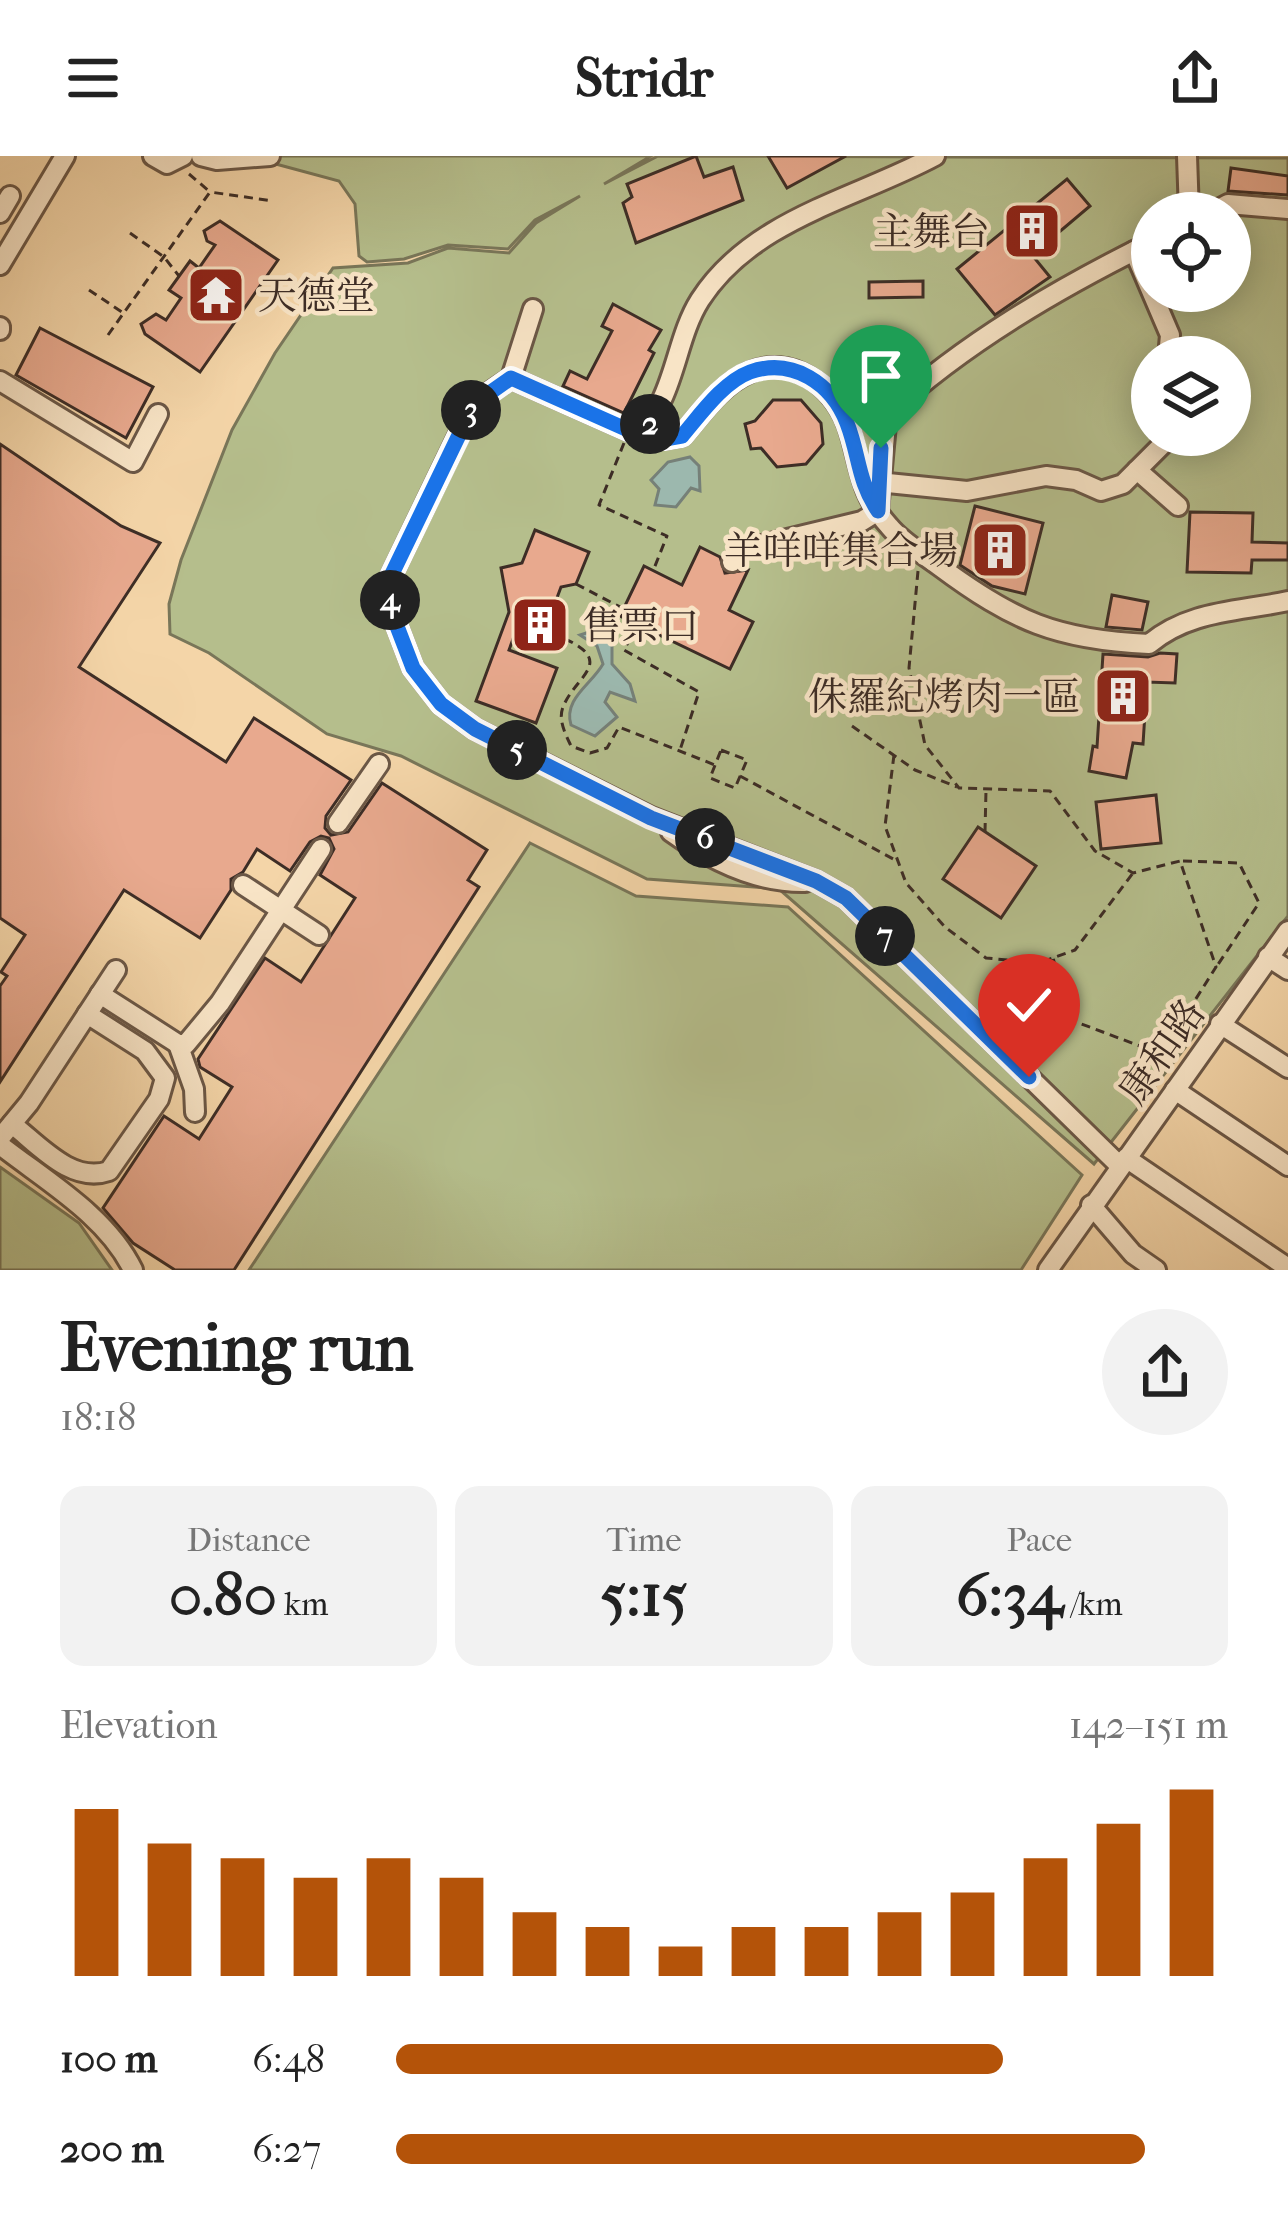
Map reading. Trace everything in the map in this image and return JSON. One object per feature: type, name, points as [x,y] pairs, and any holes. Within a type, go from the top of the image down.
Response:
[{"type":"street","points":[[0,265],[64,156]]},
{"type":"street","points":[[153,156],[166,164],[180,159]]},
{"type":"street","points":[[201,156],[254,160],[270,156]]},
{"type":"street","points":[[511,378],[637,434],[649,423],[676,365],[696,305],[730,259],[779,228],[935,156]]},
{"type":"street","points":[[1187,156],[1188,192]]},
{"type":"street","points":[[1251,207],[1288,209]]},
{"type":"street","points":[[878,511],[887,414],[924,380],[1060,290],[1131,252]]},
{"type":"street","points":[[533,310],[511,378],[474,404],[391,576],[390,608],[400,639],[413,668],[441,704],[475,729],[651,818],[816,881],[846,898],[1123,1162],[1288,1268]]},
{"type":"street","points":[[649,423],[665,439],[682,436],[714,399],[749,372],[797,369],[831,392],[847,424],[860,483],[890,528],[979,596],[1061,635],[1149,644],[1171,626],[1208,613],[1288,601]]},
{"type":"street","points":[[0,381],[134,462],[158,414]]},
{"type":"street","points":[[878,482],[967,490],[1046,476],[1076,480],[1101,491],[1124,484],[1151,456]]},
{"type":"street","points":[[1137,470],[1178,506]]},
{"type":"street","points":[[732,562],[741,550],[862,521],[878,511]]},
{"type":"street","points":[[338,823],[379,764]]},
{"type":"street","points":[[100,994],[178,1044],[186,1044],[220,1003],[321,849]]},
{"type":"street","points":[[243,885],[319,935]]},
{"type":"street","name":"康和路","points":[[1048,1270],[1288,931]]},
{"type":"street","points":[[1268,957],[1288,970]]},
{"type":"street","points":[[4,1136],[116,970]]},
{"type":"street","points":[[4,1136],[76,1174],[97,1176],[110,1171],[159,1099],[165,1078],[156,1060],[87,1014]]},
{"type":"street","points":[[1220,1024],[1288,1068]]},
{"type":"street","points":[[178,1044],[194,1089],[195,1112]]},
{"type":"street","points":[[1174,1090],[1288,1166]]},
{"type":"street","points":[[4,1136],[124,1251],[133,1270]]},
{"type":"street","points":[[1091,1205],[1133,1254],[1156,1270]]},
{"type":"path","points":[[180,159],[210,193],[273,201]]},
{"type":"path","points":[[108,335],[210,193]]},
{"type":"path","points":[[130,233],[164,257],[179,276]]},
{"type":"path","points":[[88,290],[124,314]]},
{"type":"path","points":[[629,430],[599,505],[667,536],[653,571]]},
{"type":"path","points":[[920,551],[908,668],[926,745],[959,788]]},
{"type":"path","points":[[576,584],[624,609]]},
{"type":"path","points":[[550,618],[564,626],[563,638],[584,647],[590,661],[587,676],[562,709],[562,728],[571,746],[590,753],[607,748],[619,728],[715,765]]},
{"type":"path","points":[[638,624],[624,650],[700,692],[680,751]]},
{"type":"path","points":[[852,726],[915,770],[959,788],[1050,791],[1095,850],[1133,872]]},
{"type":"path","points":[[721,750],[747,760],[736,788],[710,778],[715,765],[721,750]]},
{"type":"path","points":[[894,755],[885,826],[907,883],[945,927],[986,958],[1039,963],[1075,950],[1133,872],[1180,861],[1239,863],[1259,903],[1161,1054],[1071,1020],[1053,958]]},
{"type":"path","points":[[740,776],[898,862]]},
{"type":"path","points":[[986,788],[986,832]]},
{"type":"path","points":[[1180,861],[1216,967]]},
{"type":"green space","points":[[246,156],[651,156],[604,184],[658,156],[1288,158],[1288,916],[1094,1164],[779,889],[647,879],[401,756],[327,734],[209,653],[170,634],[169,604],[181,560],[232,430],[275,353],[333,268],[408,263],[448,248],[509,253],[536,223],[580,196],[535,220],[508,249],[448,245],[404,259],[367,262],[359,256],[355,204],[339,181]]},
{"type":"green space","points":[[530,843],[636,896],[788,907],[1082,1175],[1021,1270],[249,1270]]},
{"type":"green space","points":[[0,1167],[79,1223],[112,1270],[0,1270]]},
{"type":"water","points":[[690,457],[699,466],[700,491],[691,488],[676,507],[655,505],[659,489],[651,480],[668,462]]},
{"type":"water","points":[[599,629],[612,640],[612,664],[630,684],[635,701],[610,692],[605,702],[617,717],[595,736],[571,725],[570,716],[574,700],[603,664],[597,646],[580,635]]},
{"type":"building","points":[[696,156],[704,177],[733,167],[743,200],[636,243],[623,203],[632,197],[627,184]]},
{"type":"building","points":[[768,156],[846,156],[787,188]]},
{"type":"building","points":[[1231,168],[1288,176],[1288,195],[1228,191]]},
{"type":"building","name":"主舞台","points":[[1067,179],[1090,206],[1032,255],[1050,277],[995,315],[957,269]]},
{"type":"building","name":"天德堂","points":[[220,221],[278,260],[200,372],[145,334],[141,324],[156,314],[166,320],[181,298],[169,290],[190,261],[199,268],[215,245],[207,241],[204,231]]},
{"type":"building","points":[[923,281],[923,297],[869,298],[869,282]]},
{"type":"building","points":[[613,304],[661,330],[624,413],[563,386],[570,371],[587,379],[612,331],[602,326]]},
{"type":"building","points":[[40,328],[153,387],[126,438],[16,375]]},
{"type":"building","points":[[773,400],[801,400],[821,423],[823,444],[806,464],[777,467],[761,448],[751,449],[745,424],[755,421]]},
{"type":"building","points":[[0,444],[121,526],[160,543],[79,667],[226,762],[254,718],[351,780],[326,816],[325,828],[331,835],[348,832],[382,783],[487,850],[468,880],[479,887],[234,1270],[175,1270],[133,1243],[103,1208],[164,1116],[199,1139],[232,1087],[200,1067],[198,1059],[265,958],[301,982],[355,898],[320,875],[334,849],[329,838],[321,836],[310,842],[290,871],[257,849],[243,872],[231,879],[231,890],[200,938],[124,890],[0,1082],[0,986],[7,976],[1,972],[25,935],[0,918]]},
{"type":"building","name":"羊咩咩集合場","points":[[975,506],[1043,523],[1025,594],[992,586],[960,565]]},
{"type":"building","points":[[1190,512],[1253,513],[1252,542],[1288,543],[1288,560],[1252,560],[1251,573],[1187,572]]},
{"type":"building","name":"售票口","points":[[535,530],[589,552],[576,584],[561,587],[545,630],[520,620],[509,650],[557,668],[536,723],[476,701],[509,612],[501,568],[522,563]]},
{"type":"building","points":[[700,547],[720,557],[725,573],[748,570],[729,610],[753,622],[730,669],[620,616],[644,566],[682,585]]},
{"type":"building","points":[[1112,595],[1148,602],[1142,630],[1106,627]]},
{"type":"building","name":"侏羅紀烤肉一區","points":[[1103,654],[1148,657],[1177,654],[1175,683],[1147,682],[1143,744],[1133,743],[1126,778],[1089,771],[1093,746],[1097,747]]},
{"type":"building","points":[[1156,795],[1161,843],[1101,849],[1096,802]]},
{"type":"building","points":[[978,827],[1036,866],[1001,918],[943,879]]},
{"type":"place","name":"主舞台","points":[[1032,231]]},
{"type":"place","name":"天德堂","points":[[216,295]]},
{"type":"place","name":"羊咩咩集合場","points":[[1000,550]]},
{"type":"place","name":"售票口","points":[[540,625]]},
{"type":"place","name":"侏羅紀烤肉一區","points":[[1123,696]]},
{"type":"route","points":[[881,448],[878,511],[860,483],[847,424],[831,392],[797,369],[749,372],[714,399],[682,436],[665,439],[649,423],[637,434],[511,378],[474,404],[391,576],[390,608],[413,668],[441,704],[475,729],[651,818],[816,881],[846,898],[1029,1077]]}]
